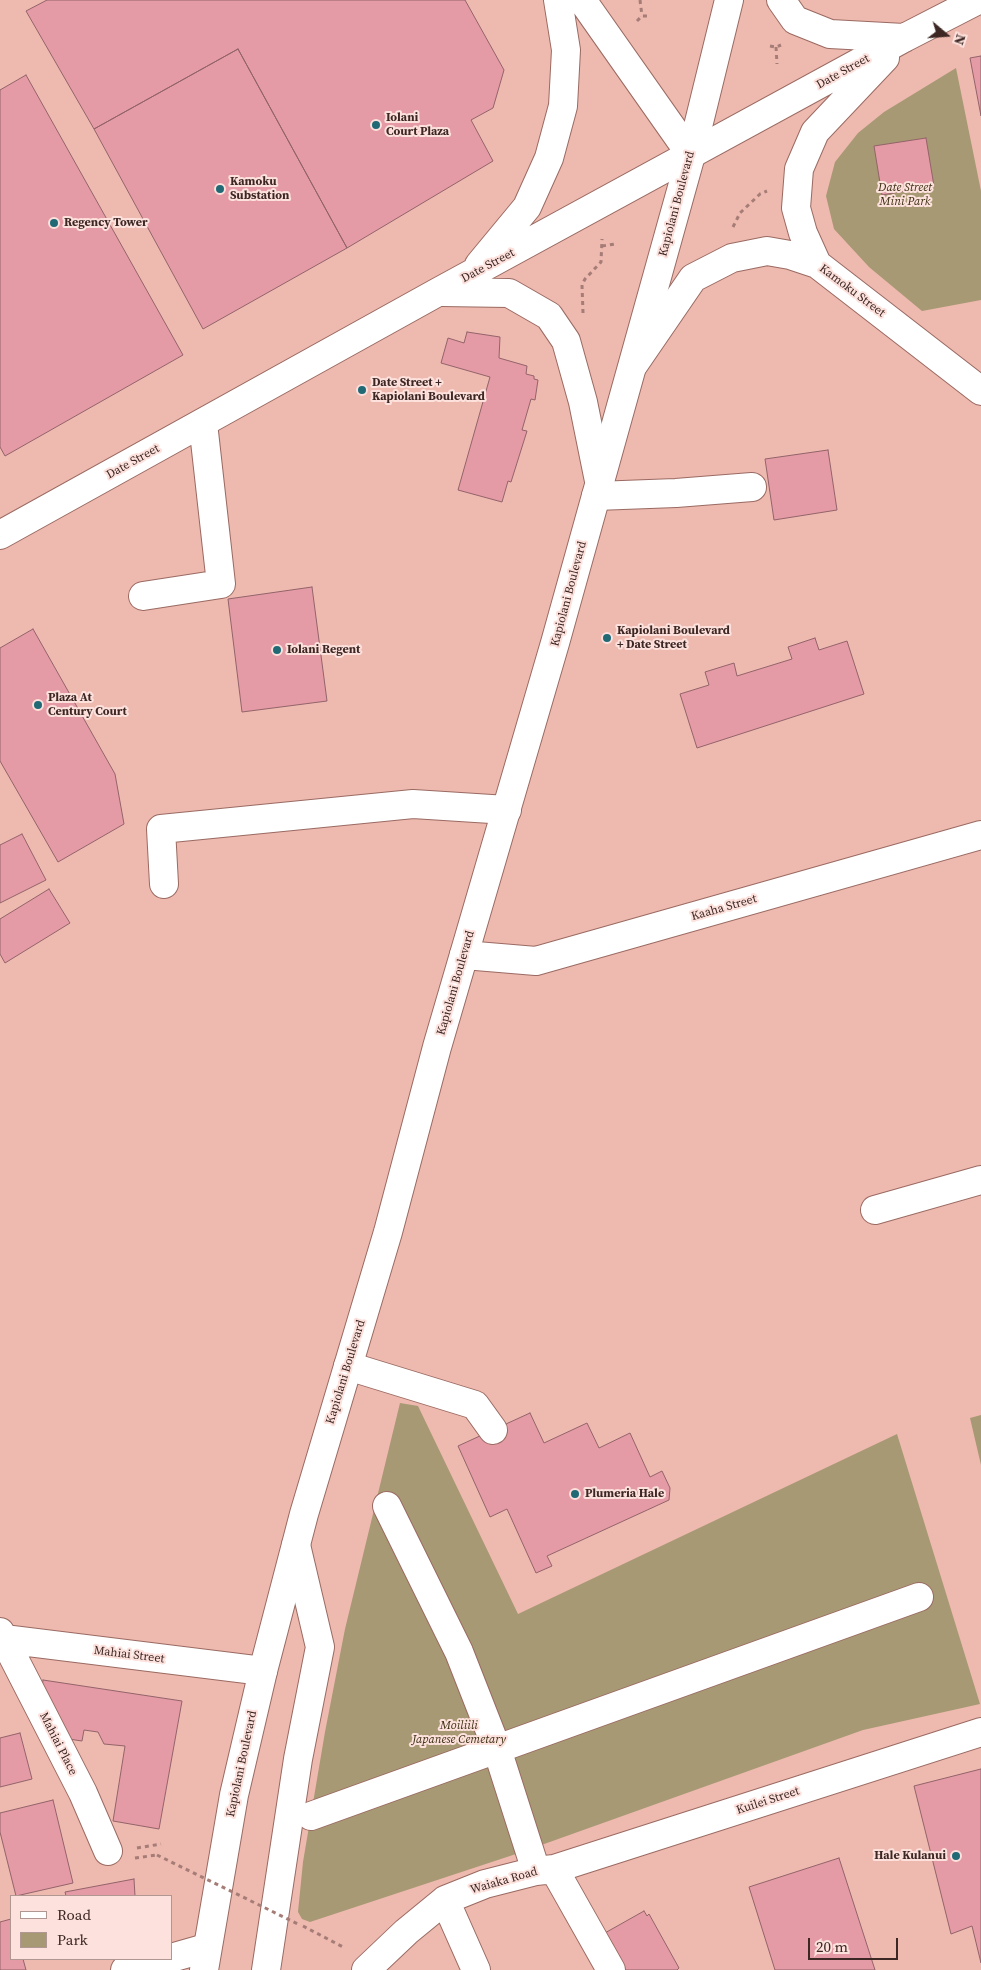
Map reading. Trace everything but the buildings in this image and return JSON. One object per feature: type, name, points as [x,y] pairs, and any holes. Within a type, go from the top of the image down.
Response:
[{"type":"main road","points":[[470,276],[527,207],[550,158],[563,106],[566,50],[558,0]]},
{"type":"main road","points":[[582,0],[691,155]]},
{"type":"main road","name":"Kapiolani Boulevard","points":[[205,1959],[234,1795],[263,1671],[304,1514],[388,1232],[437,1047],[507,810],[691,155],[729,0]]},
{"type":"main road","points":[[781,0],[795,20],[830,34],[904,38]]},
{"type":"main road","name":"Date Street","points":[[0,535],[438,292],[904,38],[978,0]]},
{"type":"main road","points":[[817,264],[803,233],[796,208],[799,169],[806,150],[815,132],[904,38]]},
{"type":"main road","name":"Kamoku Street","points":[[631,368],[693,278],[732,258],[767,251],[790,255],[817,264],[981,391]]},
{"type":"main road","points":[[438,292],[509,293],[549,316],[566,341],[583,402],[597,488],[676,493],[752,488]]},
{"type":"main road","points":[[143,596],[221,584],[203,423]]},
{"type":"main road","points":[[164,884],[161,829],[413,804],[507,810]]},
{"type":"main road","name":"Kaaha Street","points":[[464,955],[536,961],[981,835]]},
{"type":"main road","points":[[875,1210],[981,1180]]},
{"type":"main road","points":[[348,1366],[475,1405],[493,1430]]},
{"type":"main road","points":[[386,1506],[459,1652],[545,1870]]},
{"type":"main road","points":[[266,1970],[296,1768],[320,1647],[296,1545]]},
{"type":"main road","points":[[311,1816],[919,1597]]},
{"type":"main road","name":"Mahiai Street","points":[[1,1637],[263,1671]]},
{"type":"main road","name":"Mahiai Place","points":[[1,1637],[83,1793],[108,1851]]},
{"type":"main road","name":"Kuilei Street","points":[[545,1870],[981,1732]]},
{"type":"main road","name":"Waiaka Road","points":[[366,1970],[406,1932],[445,1900],[485,1884],[545,1870],[611,1970]]},
{"type":"main road","points":[[445,1900],[476,1970]]},
{"type":"main road","points":[[172,1958],[205,1959]]},
{"type":"main road","points":[[125,1970],[163,1960]]},
{"type":"path","points":[[640,0],[642,16]]},
{"type":"path","points":[[637,21],[642,16],[647,16]]},
{"type":"path","points":[[776,47],[777,64]]},
{"type":"path","points":[[730,234],[740,213],[760,194],[772,188]]},
{"type":"path","points":[[584,314],[582,285],[584,279],[601,262],[602,239]]},
{"type":"path","points":[[602,246],[615,244]]},
{"type":"path","points":[[157,1855],[343,1947]]},
{"type":"green space","name":"Date Street Mini Park","points":[[956,68],[981,191],[981,300],[922,311],[869,267],[834,229],[826,196],[835,162],[858,133],[884,112]]},
{"type":"green space","name":"Moiliili Japanese Cemetary","points":[[400,1403],[418,1406],[518,1614],[897,1434],[980,1704],[863,1730],[519,1853],[310,1922],[302,1919],[298,1912],[303,1862],[325,1732],[345,1629]]},
{"type":"green space","points":[[981,1415],[981,1465],[970,1418]]},
{"type":"place","name":"Iolani Court Plaza","points":[[376,125]]},
{"type":"place","name":"Kamoku Substation","points":[[220,189]]},
{"type":"place","name":"Regency Tower","points":[[54,223]]},
{"type":"place","name":"Date Street + Kapiolani Boulevard","points":[[362,390]]},
{"type":"place","name":"Kapiolani Boulevard + Date Street","points":[[607,638]]},
{"type":"place","name":"Iolani Regent","points":[[277,650]]},
{"type":"place","name":"Plaza At Century Court","points":[[38,705]]},
{"type":"place","name":"Plumeria Hale","points":[[575,1494]]},
{"type":"place","name":"Hale Kulanui","points":[[956,1856]]}]
